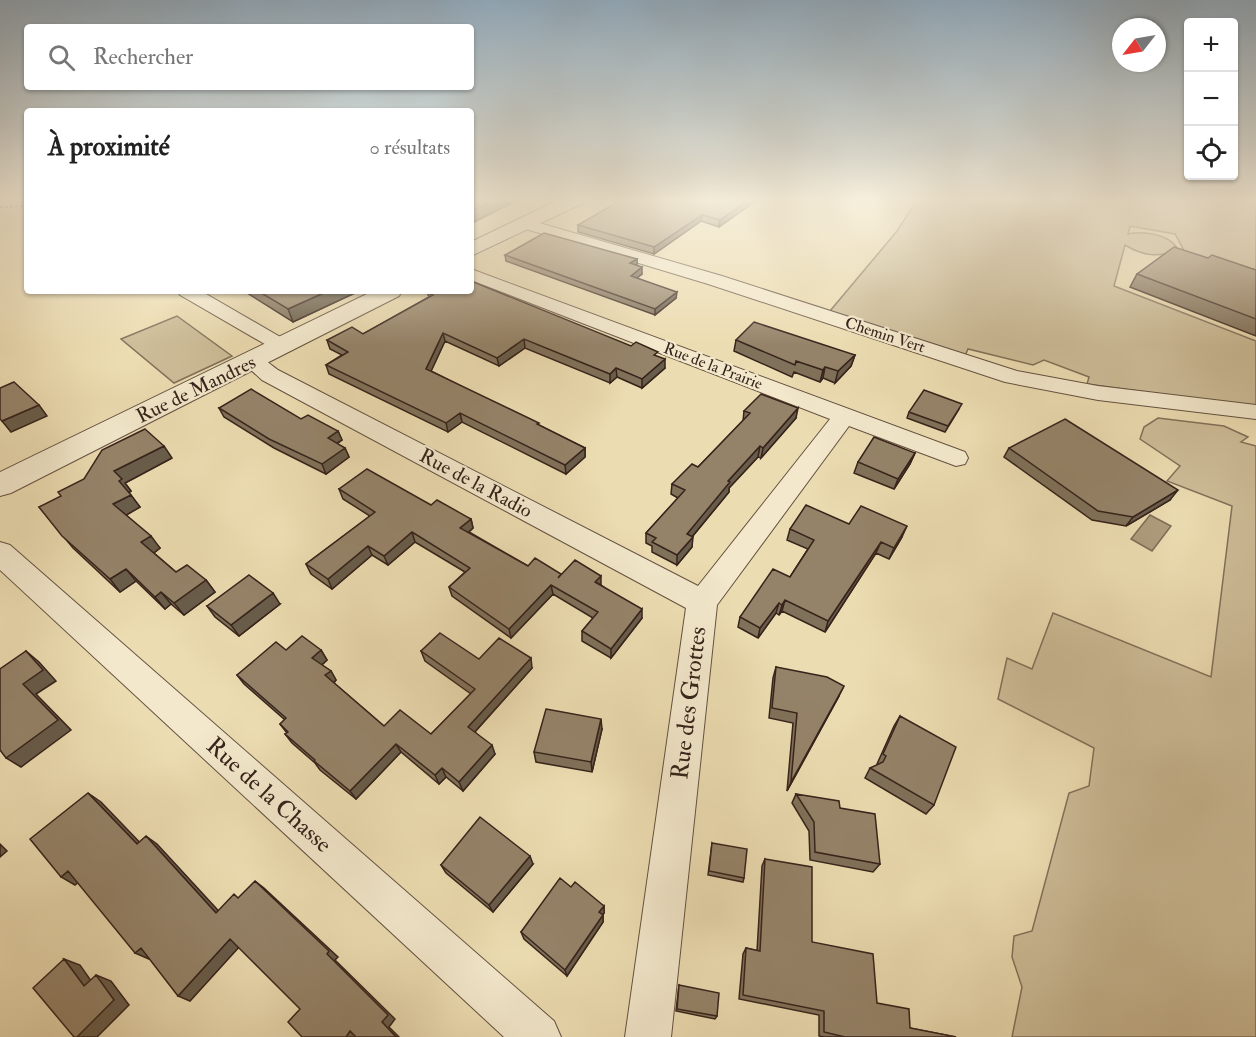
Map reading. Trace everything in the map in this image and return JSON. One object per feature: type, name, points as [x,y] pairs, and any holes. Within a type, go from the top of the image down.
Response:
[{"type":"street","name":"Chemin Vert","points":[[608,248],[715,280],[1014,377],[1098,393],[1256,412]]},
{"type":"street","name":"Rue de la Prairie","points":[[474,275],[956,458]]},
{"type":"street","points":[[192,294],[282,346]]},
{"type":"street","name":"Rue de Mandres","points":[[0,485],[385,294]]},
{"type":"street","name":"Rue de la Radio","points":[[252,361],[270,375],[702,602]]},
{"type":"street","name":"Rue des Grottes","points":[[648,1037],[702,602],[844,416]]},
{"type":"street","name":"Rue de la Chasse","points":[[0,553],[538,1037]]},
{"type":"shaded area","points":[[882,248],[1124,248],[1114,286],[1256,341],[1256,407],[1087,384],[1089,377],[1044,360],[1033,365],[968,349],[965,356],[830,311]]},
{"type":"shaded area","points":[[1131,248],[1178,250],[1151,255]]},
{"type":"shaded area","points":[[1183,248],[1256,248],[1256,279],[1187,256]]},
{"type":"shaded area","points":[[177,316],[232,356],[174,383],[121,339]]},
{"type":"shaded area","points":[[1158,418],[1224,426],[1248,437],[1241,442],[1256,446],[1256,1037],[1012,1037],[1022,987],[1012,957],[1014,936],[1032,931],[1069,793],[1089,786],[1094,748],[998,699],[1007,658],[1032,669],[1053,613],[1211,677],[1232,506],[1167,481],[1180,466],[1140,439],[1144,427]]},
{"type":"shaded area","points":[[1150,515],[1171,526],[1152,551],[1131,539]]},
{"type":"building","points":[[517,248],[599,248],[637,259],[630,263],[642,267],[631,276],[677,292],[655,309],[505,255]]},
{"type":"building","points":[[1172,248],[1208,258],[1212,255],[1256,270],[1256,319],[1137,274]]},
{"type":"building","points":[[474,282],[631,346],[636,342],[658,352],[654,355],[665,359],[642,379],[616,368],[610,374],[524,339],[497,358],[443,333],[426,369],[539,423],[537,424],[585,448],[565,465],[460,413],[446,423],[326,365],[348,352],[327,340],[352,327],[363,334],[433,295],[431,294],[474,294]]},
{"type":"building","points":[[263,294],[321,294],[288,309]]},
{"type":"building","points":[[754,322],[855,355],[838,371],[825,367],[823,370],[796,361],[795,365],[736,340]]},
{"type":"building","points":[[14,382],[39,405],[2,421],[0,419],[0,388]]},
{"type":"building","points":[[251,389],[301,419],[308,415],[338,431],[328,438],[345,448],[322,464],[269,439],[219,408]]},
{"type":"building","points":[[924,390],[962,404],[948,426],[909,412]]},
{"type":"building","points":[[761,394],[798,408],[763,448],[760,446],[728,481],[730,482],[687,534],[693,537],[677,555],[652,542],[656,538],[646,533],[685,490],[672,484],[692,464],[698,467],[750,413],[744,411]]},
{"type":"building","points":[[1065,419],[1178,490],[1133,517],[1098,511],[1009,448]]},
{"type":"building","points":[[145,429],[164,446],[114,471],[122,479],[119,481],[131,495],[113,504],[151,536],[141,542],[176,572],[187,565],[206,580],[174,603],[161,592],[155,597],[126,569],[110,579],[62,536],[39,507],[61,496],[58,492],[84,479],[102,450]]},
{"type":"building","points":[[874,437],[915,453],[898,479],[858,462]]},
{"type":"building","points":[[367,469],[431,505],[437,500],[471,519],[460,528],[528,566],[535,558],[561,574],[558,578],[575,560],[601,576],[595,582],[642,609],[611,649],[582,631],[598,612],[551,585],[509,629],[449,587],[470,568],[412,532],[384,556],[368,546],[328,579],[306,564],[375,512],[339,489]]},
{"type":"building","points":[[806,505],[849,524],[861,506],[907,526],[894,548],[881,542],[828,621],[785,600],[782,605],[779,603],[760,628],[740,617],[773,569],[790,577],[814,540],[790,529]]},
{"type":"building","points":[[249,575],[273,593],[231,625],[207,606]]},
{"type":"building","points":[[440,633],[479,659],[499,638],[531,658],[468,727],[492,745],[459,782],[442,768],[435,775],[396,744],[350,791],[285,734],[288,732],[280,724],[286,718],[237,675],[276,642],[286,650],[302,636],[321,650],[312,658],[331,671],[325,675],[384,726],[400,710],[431,734],[475,689],[421,651]]},
{"type":"building","points":[[26,651],[43,670],[23,684],[58,720],[6,758],[0,750],[0,669]]},
{"type":"building","points":[[776,667],[827,677],[844,686],[791,782],[797,713],[772,708]]},
{"type":"building","points":[[546,709],[601,719],[591,762],[534,752]]},
{"type":"building","points":[[900,716],[956,747],[934,805],[870,768],[883,762],[886,756],[883,754]]},
{"type":"building","points":[[88,793],[137,844],[146,836],[216,913],[234,894],[238,898],[255,881],[329,951],[327,954],[388,1015],[382,1022],[396,1037],[356,1037],[350,1031],[346,1037],[302,1037],[288,1022],[300,1009],[230,939],[178,996],[141,948],[135,953],[68,871],[61,877],[30,839]]},
{"type":"building","points":[[796,794],[839,801],[840,808],[875,814],[880,864],[815,852],[814,822]]},
{"type":"building","points":[[480,817],[530,856],[489,905],[441,865]]},
{"type":"building","points":[[712,843],[747,849],[744,878],[709,871]]},
{"type":"building","points":[[765,859],[812,867],[812,942],[873,954],[877,1003],[909,1009],[910,1028],[956,1037],[845,1037],[824,1032],[824,1011],[743,995],[746,948],[760,951]]},
{"type":"building","points":[[560,878],[571,887],[575,882],[604,906],[599,912],[603,915],[565,970],[521,932]]},
{"type":"building","points":[[64,959],[84,986],[96,975],[114,1000],[77,1037],[74,1037],[33,988]]},
{"type":"building","points":[[679,985],[719,993],[717,1016],[677,1009]]}]
